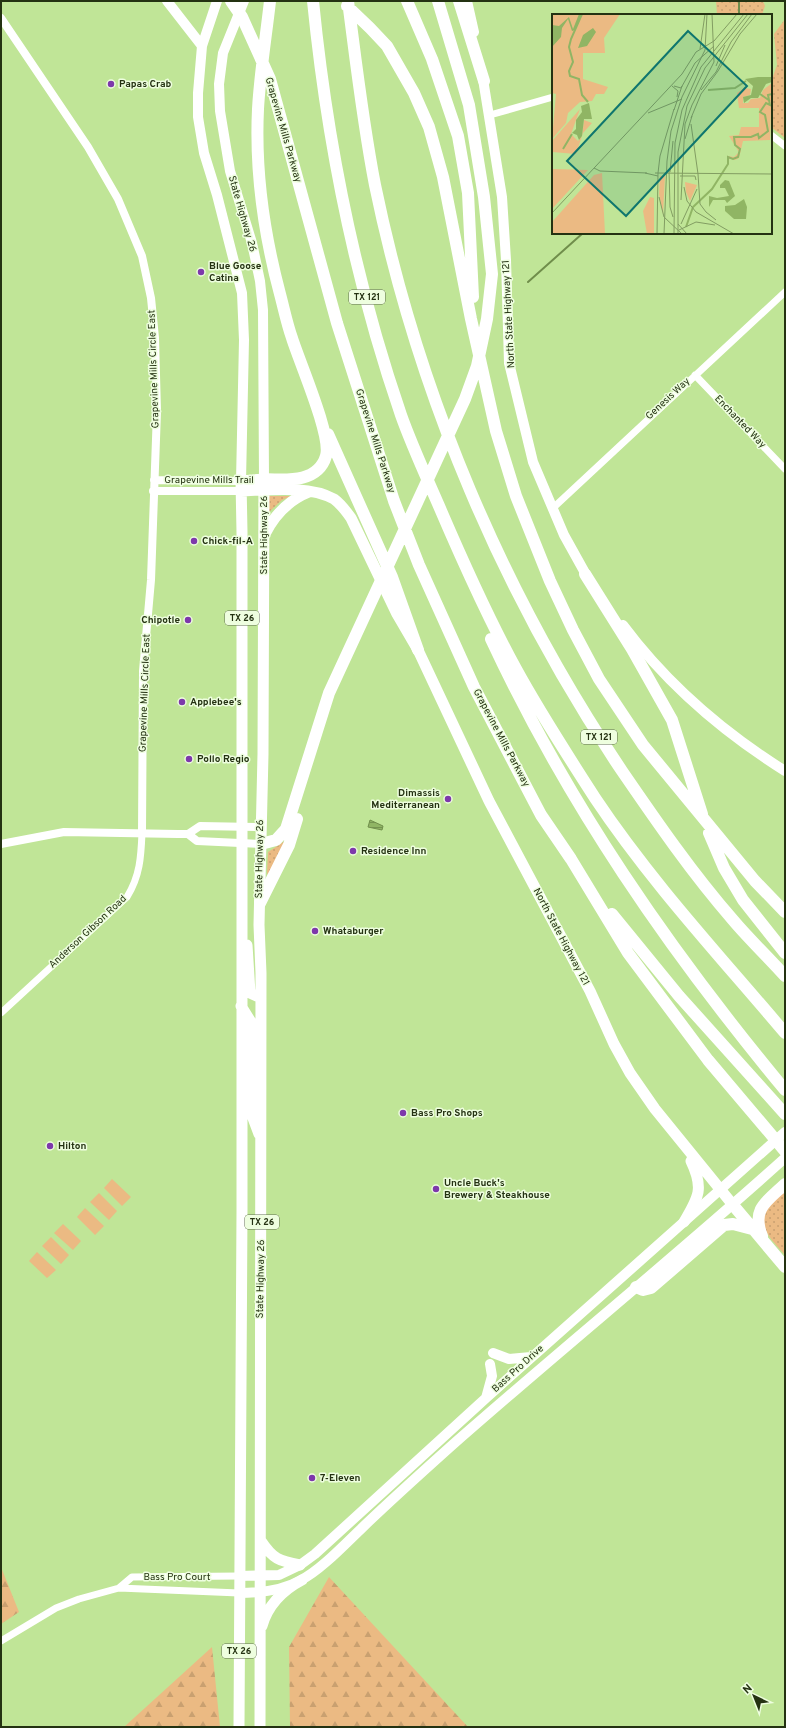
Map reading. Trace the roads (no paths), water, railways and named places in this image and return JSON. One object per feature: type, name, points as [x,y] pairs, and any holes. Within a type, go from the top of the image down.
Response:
[{"type":"highway","name":"Grapevine Mills Parkway","points":[[231,1],[242,17],[270,79],[299,186],[312,227],[337,323],[394,501],[419,564],[474,687],[541,816],[571,859]]},
{"type":"highway","points":[[270,1],[258,108],[258,144],[262,206],[274,274],[291,336],[322,423],[392,577],[418,650]]},
{"type":"highway","name":"TX 121","points":[[313,1],[322,86],[338,180],[354,253],[379,343],[400,412],[416,454],[480,599],[530,694],[600,804],[650,874],[785,1033]]},
{"type":"highway","points":[[342,1],[387,46],[414,92],[429,127],[443,177],[496,431],[516,496],[550,581],[599,679],[643,744],[666,775],[765,892],[785,912]]},
{"type":"highway","name":"TX 121","points":[[348,1],[368,144],[384,225],[430,384],[460,467],[491,538],[536,630],[573,696],[604,744],[658,824],[715,899],[785,976]]},
{"type":"highway","points":[[406,1],[432,59],[458,136],[468,193],[474,330]]},
{"type":"highway","points":[[261,844],[276,840],[286,830],[329,692],[466,399],[477,366],[487,319],[492,274],[484,197],[469,105],[438,1]]},
{"type":"highway","points":[[459,1],[484,82]]},
{"type":"highway","points":[[264,485],[299,479],[310,476],[316,472],[324,461],[327,448],[322,423]]},
{"type":"highway","points":[[585,574],[632,649],[672,720],[704,821],[724,868],[743,900],[785,953]]},
{"type":"highway","points":[[480,599],[491,638],[518,695],[572,794],[625,879],[684,964],[734,1030],[785,1090]]},
{"type":"highway","points":[[260,903],[293,834],[307,765]]},
{"type":"highway","points":[[571,859],[627,934],[679,996],[785,1114]]},
{"type":"highway","points":[[571,859],[628,953],[708,1060],[785,1151]]},
{"type":"highway","points":[[764,1243],[758,1227],[757,1216],[761,1208],[785,1184]]},
{"type":"highway","points":[[733,1205],[785,1267]]},
{"type":"highway","points":[[636,1287],[643,1290],[650,1288],[724,1225],[732,1224],[752,1229]]},
{"type":"main road","points":[[167,1],[202,46]]},
{"type":"main road","points":[[202,46],[218,1]]},
{"type":"main road","name":"State Highway 26","points":[[244,1],[223,53],[219,84],[220,111],[230,171],[252,244],[260,281],[263,310],[264,746],[260,827],[260,1727]]},
{"type":"main road","name":"North State Highway 121","points":[[466,1],[484,82],[502,197],[506,260],[509,363],[533,462],[564,535],[585,574],[650,658],[692,700],[745,745],[785,771]]},
{"type":"main road","name":"State Highway 26","points":[[202,46],[198,93],[200,131],[204,153],[239,276],[243,306],[241,486],[242,1346],[239,1727]]},
{"type":"main road","name":"Grapevine Mills Trail","points":[[241,486],[264,485],[312,491]]},
{"type":"main road","points":[[264,537],[271,522],[280,511],[299,496],[312,491]]},
{"type":"main road","name":"North State Highway 121","points":[[312,491],[335,500],[343,507],[358,530],[397,614],[418,650],[489,801],[590,991],[614,1044],[630,1073],[685,1148],[733,1205]]},
{"type":"main road","points":[[241,928],[247,942],[250,993],[261,998]]},
{"type":"main road","points":[[241,1006],[251,1022],[250,1110],[260,1138]]},
{"type":"main road","name":"Bass Pro Drive","points":[[239,1576],[279,1575],[300,1565],[315,1554],[531,1357],[785,1132]]},
{"type":"main road","points":[[684,1222],[692,1208],[700,1187],[696,1170],[685,1148]]},
{"type":"main road","name":"Bass Pro Drive","points":[[239,1593],[260,1592],[276,1589],[302,1580],[326,1561],[401,1491],[514,1391],[733,1205],[785,1158]]},
{"type":"main road","points":[[242,1346],[260,1346]]},
{"type":"main road","points":[[494,1353],[511,1360],[531,1357]]},
{"type":"main road","points":[[486,1398],[492,1376],[490,1364]]},
{"type":"main road","points":[[261,1541],[267,1550],[278,1560],[300,1565]]},
{"type":"main road","points":[[260,1634],[264,1617],[270,1607],[289,1587],[302,1580]]},
{"type":"street","name":"Grapevine Mills Circle East","points":[[1,18],[104,174],[130,223],[142,256],[151,298],[155,338],[157,410],[153,491],[151,584],[143,671],[142,833]]},
{"type":"street","points":[[490,115],[552,97]]},
{"type":"street","points":[[772,136],[785,146]]},
{"type":"street","name":"Genesis Way","points":[[553,508],[695,374],[785,292]]},
{"type":"street","name":"Enchanted Way","points":[[695,374],[785,469]]},
{"type":"street","name":"Grapevine Mills Trail","points":[[154,480],[241,486]]},
{"type":"street","name":"Grapevine Mills Trail","points":[[153,491],[241,486]]},
{"type":"street","points":[[188,834],[200,826],[260,827]]},
{"type":"street","points":[[1,844],[64,832],[188,834],[197,840],[261,844]]},
{"type":"street","name":"Anderson Gibson Road","points":[[1,1013],[127,897],[135,883],[140,865],[142,833]]},
{"type":"street","name":"Bass Pro Court","points":[[119,1588],[132,1578],[239,1576]]},
{"type":"street","name":"Bass Pro Court","points":[[1,1641],[56,1608],[79,1599],[119,1588],[239,1593]]},
{"type":"waterway","points":[[739,1],[739,14]]},
{"type":"waterway","points":[[528,282],[582,234]]},
{"type":"place","name":"Papas Crab","points":[[111,84]]},
{"type":"place","name":"Blue Goose Catina","points":[[201,272]]},
{"type":"place","name":"Chick-fil-A","points":[[194,541]]},
{"type":"place","name":"Chipotle","points":[[188,620]]},
{"type":"place","name":"Applebee's","points":[[182,702]]},
{"type":"place","name":"Pollo Regio","points":[[189,759]]},
{"type":"place","name":"Dimassis Mediterranean","points":[[448,799]]},
{"type":"place","name":"Residence Inn","points":[[353,851]]},
{"type":"place","name":"Whataburger","points":[[315,931]]},
{"type":"place","name":"Bass Pro Shops","points":[[403,1113]]},
{"type":"place","name":"Hilton","points":[[50,1146]]},
{"type":"place","name":"Uncle Buck's Brewery & Steakhouse","points":[[436,1189]]},
{"type":"place","name":"7-Eleven","points":[[312,1478]]}]
